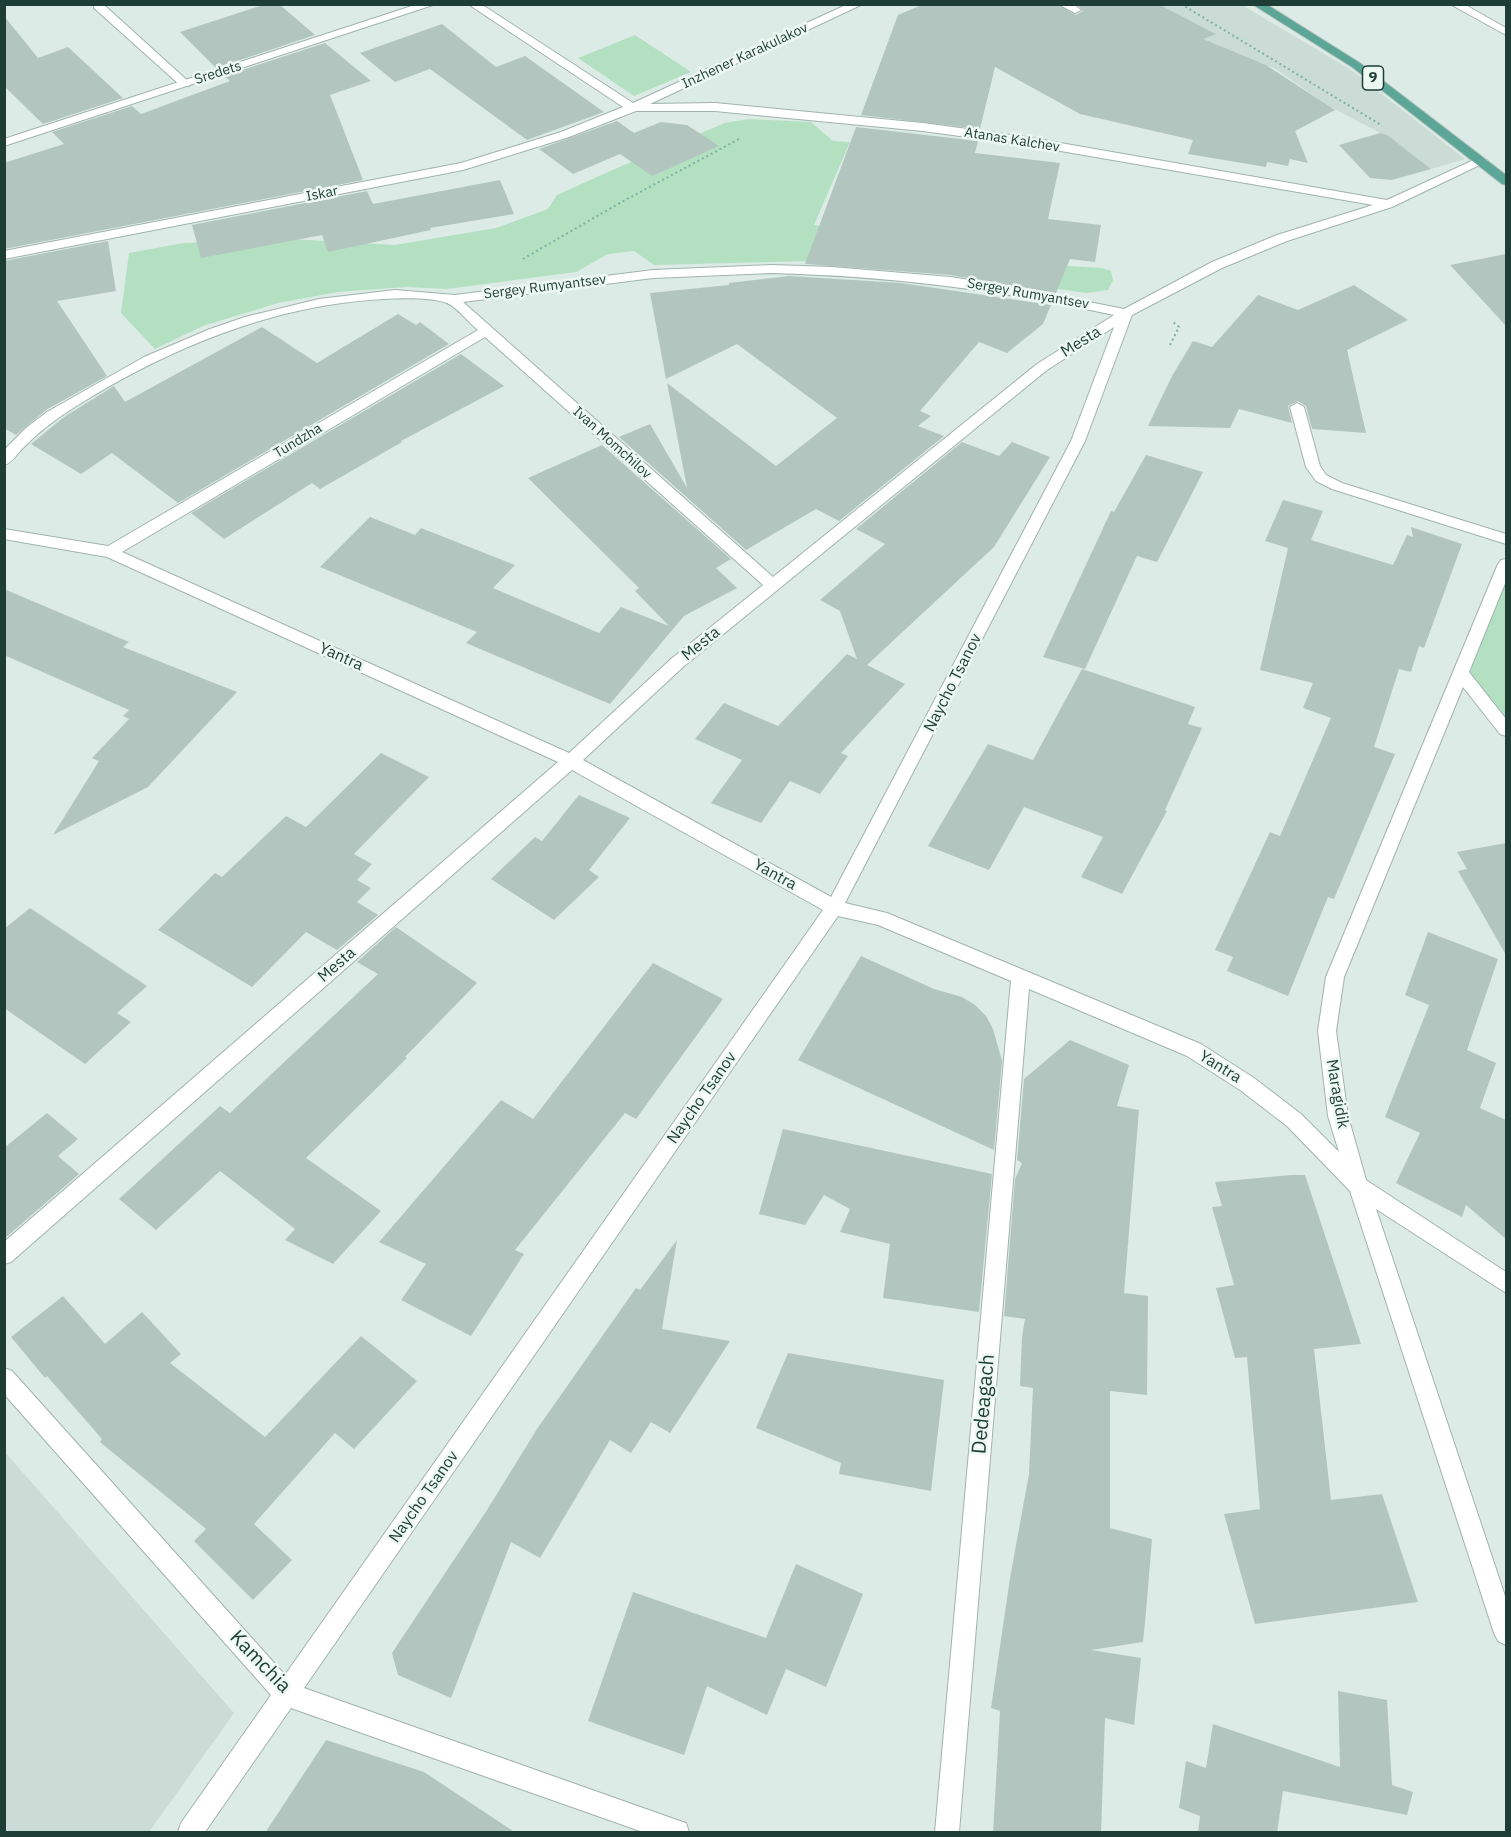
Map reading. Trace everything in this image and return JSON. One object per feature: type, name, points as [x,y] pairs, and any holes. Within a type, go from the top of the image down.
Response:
[{"type":"main road","name":"9","points":[[1257,4],[1356,65],[1506,181]]},
{"type":"street","points":[[108,4],[98,6],[185,84]]},
{"type":"street","name":"Sredets","points":[[4,143],[431,4]]},
{"type":"street","points":[[473,4],[632,108]]},
{"type":"street","name":"Inzhener Karakulakov","points":[[632,108],[858,4]]},
{"type":"street","points":[[1063,4],[1075,10]]},
{"type":"street","points":[[1455,4],[1506,32]]},
{"type":"street","name":"Atanas Kalchev","points":[[632,108],[715,107],[841,118],[1026,141],[1388,204]]},
{"type":"street","name":"Iskar","points":[[4,255],[463,166],[516,153],[632,108]]},
{"type":"street","name":"Mesta","points":[[4,1255],[571,761],[676,663],[1042,367],[1126,313],[1228,261],[1282,238],[1388,204],[1482,161]]},
{"type":"street","name":"Sergey Rumyantsev","points":[[4,460],[15,445],[46,418],[129,367],[202,336],[283,310],[356,297],[409,294],[452,300],[654,274],[837,270],[942,279],[1060,298],[1126,313]]},
{"type":"street","name":"Ivan Momchilov","points":[[452,300],[773,586]]},
{"type":"street","name":"Naycho Tsanov","points":[[190,1833],[834,908],[1078,441],[1126,313]]},
{"type":"street","name":"Tundzha","points":[[110,552],[486,330]]},
{"type":"street","points":[[1297,407],[1313,467],[1322,478],[1337,486],[1506,539]]},
{"type":"street","name":"Yantra","points":[[4,534],[110,552],[571,761],[834,908],[881,918],[1194,1050],[1247,1084],[1294,1120],[1358,1186],[1506,1283]]},
{"type":"street","name":"Maragidik","points":[[1506,564],[1335,977],[1327,1031],[1338,1116],[1358,1186],[1506,1633]]},
{"type":"street","points":[[1462,674],[1506,730]]},
{"type":"street","name":"Dedeagach","points":[[947,1833],[1021,976]]},
{"type":"street","name":"Kamchia","points":[[4,1378],[286,1694],[676,1833]]},
{"type":"path","points":[[1181,4],[1389,130]]},
{"type":"path","points":[[516,263],[616,205],[734,142]]},
{"type":"shaded area","points":[[1158,5],[1242,5],[1350,69],[1465,159],[1431,169],[1390,138],[1327,105],[1276,69],[1259,62],[1187,45],[1215,33]]},
{"type":"shaded area","points":[[4,1451],[234,1713],[149,1832],[5,1832]]},
{"type":"green space","points":[[635,35],[691,72],[634,96],[578,58]]},
{"type":"green space","points":[[749,119],[811,122],[833,141],[850,142],[814,225],[965,243],[994,262],[1102,268],[1111,271],[1113,280],[1108,290],[1086,293],[849,260],[654,265],[634,251],[608,254],[576,272],[447,289],[406,287],[338,292],[278,303],[203,326],[155,349],[121,313],[129,253],[184,243],[291,239],[395,245],[496,228],[548,209],[557,195],[617,168],[725,123]]},
{"type":"green space","points":[[1506,564],[1506,730],[1462,674]]},
{"type":"building","points":[[266,4],[279,4],[315,35],[216,68],[180,32]]},
{"type":"building","points":[[924,4],[1056,4],[1076,15],[1083,11],[1077,4],[1158,4],[1216,34],[1203,39],[1266,65],[1335,110],[1295,131],[1308,163],[1290,159],[1288,166],[1267,162],[1266,167],[1188,154],[1193,140],[1080,114],[995,67],[980,129],[861,115],[898,15]]},
{"type":"building","points":[[4,16],[38,58],[68,47],[123,98],[43,124],[4,86]]},
{"type":"building","points":[[442,24],[496,67],[525,56],[604,112],[527,140],[430,69],[395,82],[360,53]]},
{"type":"building","points":[[325,43],[371,81],[330,95],[363,180],[4,249],[4,163],[64,144],[52,132],[132,106],[141,114],[230,81],[224,76]]},
{"type":"building","points":[[617,121],[634,133],[661,122],[687,125],[719,146],[652,176],[620,154],[573,174],[539,149]]},
{"type":"building","points":[[856,127],[978,141],[975,153],[1060,163],[1048,219],[1101,225],[1095,262],[1070,259],[1056,293],[950,275],[805,264]]},
{"type":"building","points":[[1380,133],[1387,135],[1431,169],[1392,180],[1370,178],[1339,145]]},
{"type":"building","points":[[500,180],[514,214],[430,228],[431,230],[328,252],[322,235],[201,258],[192,225],[367,191],[373,204]]},
{"type":"building","points":[[108,241],[116,291],[57,301],[107,376],[46,410],[16,435],[4,428],[4,261]]},
{"type":"building","points":[[1506,254],[1506,326],[1450,265]]},
{"type":"building","points":[[789,276],[901,283],[1051,305],[1043,324],[1007,353],[979,342],[920,411],[931,416],[918,426],[944,436],[839,521],[816,509],[746,550],[619,437],[650,424],[687,488],[667,383],[776,466],[837,418],[737,344],[666,379],[650,293]]},
{"type":"building","points":[[1354,285],[1408,320],[1347,350],[1366,433],[1312,429],[1306,406],[1298,401],[1288,406],[1292,423],[1239,409],[1230,428],[1148,426],[1172,376],[1193,341],[1212,347],[1258,295],[1298,310]]},
{"type":"building","points":[[398,314],[416,325],[420,322],[449,344],[178,503],[112,453],[81,474],[31,444],[64,417],[114,386],[125,402],[262,327],[317,363]]},
{"type":"building","points":[[461,354],[504,386],[401,441],[320,489],[312,483],[224,539],[191,513]]},
{"type":"building","points":[[962,442],[999,456],[1012,442],[1050,457],[994,547],[867,665],[905,684],[841,753],[848,756],[820,794],[790,781],[761,823],[711,803],[742,760],[695,739],[724,703],[778,726],[847,654],[857,659],[840,611],[820,600],[885,544],[856,529]]},
{"type":"building","points":[[602,445],[731,559],[716,568],[737,588],[684,616],[610,704],[466,643],[477,632],[320,567],[370,517],[415,535],[421,528],[515,565],[493,588],[599,633],[621,607],[669,626],[635,591],[639,588],[528,478]]},
{"type":"building","points":[[1146,455],[1203,472],[1157,562],[1137,556],[1085,669],[1043,657],[1111,511],[1114,512]]},
{"type":"building","points":[[1283,500],[1323,511],[1311,540],[1393,565],[1407,535],[1413,537],[1411,527],[1462,544],[1424,648],[1419,646],[1411,672],[1399,669],[1374,747],[1395,754],[1334,899],[1328,897],[1288,996],[1227,971],[1233,957],[1215,950],[1270,832],[1280,836],[1331,718],[1303,708],[1313,683],[1260,670],[1288,548],[1265,541]]},
{"type":"building","points":[[4,589],[129,642],[123,647],[237,692],[148,787],[53,835],[99,761],[92,758],[129,719],[123,716],[129,710],[4,655]]},
{"type":"building","points":[[1082,669],[1195,707],[1188,724],[1202,728],[1165,810],[1167,811],[1122,894],[1081,877],[1103,837],[1024,807],[989,870],[928,846],[988,744],[1033,760]]},
{"type":"building","points":[[381,753],[429,777],[354,854],[372,864],[357,880],[371,888],[357,902],[378,915],[337,950],[306,932],[252,987],[158,930],[215,873],[222,877],[286,816],[306,827]]},
{"type":"building","points":[[579,795],[630,818],[589,870],[599,877],[554,920],[491,879],[535,837],[542,841]]},
{"type":"building","points":[[1506,843],[1506,955],[1458,871],[1467,869],[1457,852]]},
{"type":"building","points":[[30,908],[147,986],[117,1013],[131,1022],[85,1064],[4,1008],[4,929]]},
{"type":"building","points":[[396,927],[477,983],[405,1057],[407,1058],[306,1158],[381,1211],[333,1264],[285,1240],[295,1229],[220,1171],[156,1230],[119,1199],[220,1106],[230,1113],[378,974],[357,962]]},
{"type":"building","points":[[1428,932],[1498,959],[1467,1050],[1496,1063],[1480,1108],[1506,1120],[1506,1239],[1466,1205],[1462,1217],[1396,1183],[1420,1133],[1385,1117],[1429,1005],[1405,995]]},
{"type":"building","points":[[861,956],[934,989],[962,997],[986,1016],[993,1029],[1002,1061],[994,1150],[798,1060]]},
{"type":"building","points":[[653,963],[723,999],[636,1119],[625,1113],[515,1250],[524,1254],[471,1336],[401,1300],[426,1264],[379,1242],[501,1100],[533,1119]]},
{"type":"building","points":[[1070,1040],[1129,1065],[1117,1106],[1139,1110],[1124,1293],[1148,1296],[1147,1395],[1110,1391],[1110,1528],[1152,1539],[1146,1612],[1143,1642],[1091,1650],[1141,1658],[1134,1725],[1105,1718],[1101,1833],[993,1833],[1000,1711],[991,1708],[1010,1578],[1029,1474],[1033,1388],[1020,1386],[1025,1319],[1004,1316],[1015,1179],[1022,1163],[1017,1160],[1024,1079]]},
{"type":"building","points":[[47,1113],[78,1139],[58,1156],[79,1174],[4,1239],[4,1148]]},
{"type":"building","points":[[783,1129],[992,1174],[979,1312],[883,1298],[890,1244],[840,1232],[850,1209],[824,1195],[805,1225],[759,1214]]},
{"type":"building","points":[[1305,1175],[1361,1344],[1314,1349],[1331,1500],[1382,1494],[1418,1602],[1255,1624],[1224,1514],[1260,1509],[1247,1357],[1235,1358],[1216,1288],[1234,1285],[1212,1207],[1222,1206],[1215,1182]]},
{"type":"building","points":[[677,1240],[662,1329],[730,1341],[670,1433],[651,1422],[631,1453],[610,1440],[540,1558],[511,1542],[451,1698],[398,1675],[392,1653],[487,1510],[537,1429],[636,1288],[640,1290]]},
{"type":"building","points":[[63,1296],[105,1344],[142,1312],[181,1354],[170,1363],[265,1437],[361,1336],[417,1381],[354,1449],[335,1433],[254,1524],[292,1560],[253,1600],[194,1541],[206,1529],[100,1442],[102,1439],[47,1376],[45,1378],[11,1337]]},
{"type":"building","points":[[788,1353],[944,1380],[931,1491],[839,1474],[841,1463],[756,1428]]},
{"type":"building","points":[[796,1564],[863,1594],[826,1687],[786,1669],[767,1715],[707,1686],[684,1755],[588,1721],[633,1592],[766,1638]]},
{"type":"building","points":[[1338,1691],[1387,1700],[1392,1785],[1413,1792],[1407,1815],[1283,1791],[1277,1833],[1198,1833],[1200,1816],[1179,1808],[1186,1761],[1206,1768],[1213,1724],[1340,1767]]},
{"type":"building","points":[[326,1740],[424,1772],[516,1833],[265,1833]]}]
